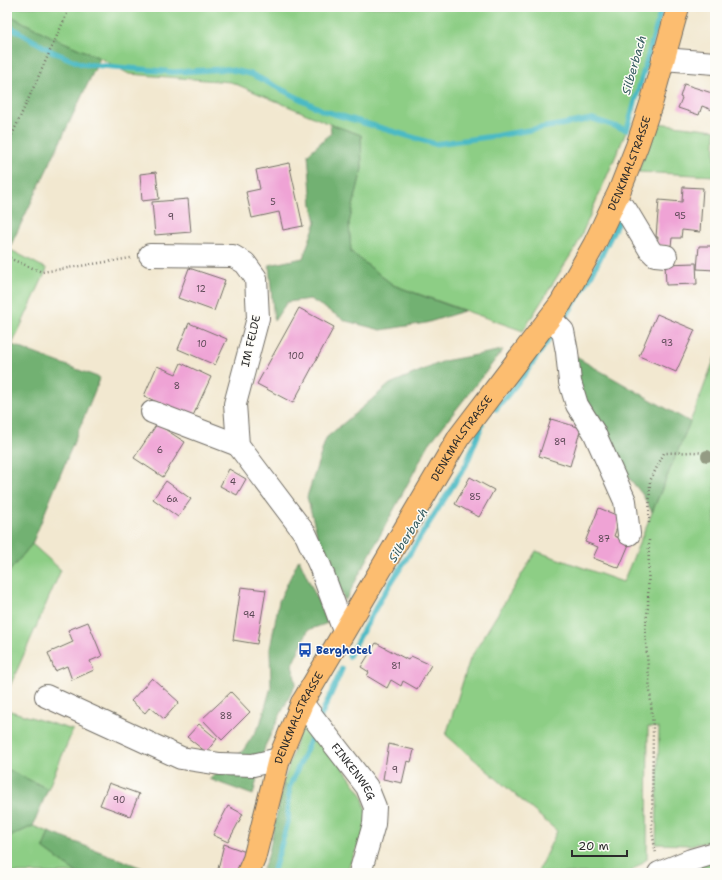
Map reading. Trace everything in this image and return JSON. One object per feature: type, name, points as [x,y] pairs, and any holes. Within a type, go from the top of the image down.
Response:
[{"type":"main road","name":"DENKMALSTRASSE","points":[[248,873],[254,859],[279,759],[313,717],[344,632],[459,437],[561,303],[594,245],[614,202],[639,139],[651,104],[678,7]]},
{"type":"street","points":[[663,59],[715,62]]},
{"type":"street","points":[[614,202],[626,210],[650,250],[655,255],[666,256]]},
{"type":"street","name":"IM FELDE","points":[[150,255],[233,256],[245,263],[256,278],[258,318],[235,404],[238,445]]},
{"type":"street","points":[[550,318],[563,331],[570,382],[577,405],[594,432],[639,535]]},
{"type":"street","points":[[152,412],[238,445],[306,535],[320,566],[344,632]]},
{"type":"street","points":[[46,696],[181,758],[220,764],[253,765],[279,759]]},
{"type":"street","name":"FINKENWEG","points":[[313,717],[367,787],[375,807],[374,824],[360,873]]},
{"type":"street","points":[[661,872],[691,860],[715,853]]},
{"type":"path","points":[[7,146],[70,7]]},
{"type":"path","points":[[7,255],[42,272],[150,255]]},
{"type":"path","points":[[649,528],[650,481],[664,453],[694,452],[715,454]]},
{"type":"path","points":[[639,535],[648,607],[645,631],[653,727],[652,832],[654,850],[661,872]]},
{"type":"green space","points":[[7,7],[660,7],[627,130],[577,245],[523,331],[393,285],[351,252],[349,223],[362,169],[361,135],[330,124],[231,82],[129,74],[100,58],[52,37],[7,14]]},
{"type":"green space","points":[[7,14],[52,37],[100,58],[9,249],[7,248]]},
{"type":"green space","points":[[657,123],[715,130],[715,176],[638,172]]},
{"type":"green space","points":[[330,124],[361,135],[362,169],[349,223],[351,252],[393,285],[464,311],[426,323],[381,330],[346,321],[310,299],[287,302],[274,321],[269,265],[303,258],[316,222],[312,205],[308,154],[331,133]]},
{"type":"green space","points":[[7,248],[47,269],[12,345],[7,343]]},
{"type":"green space","points":[[7,343],[100,378],[32,544],[7,574]]},
{"type":"green space","points":[[503,350],[429,444],[345,601],[319,541],[307,497],[326,438],[390,384],[444,361]]},
{"type":"green space","points":[[576,357],[690,422],[652,512],[642,494],[611,456],[577,382]]},
{"type":"green space","points":[[715,357],[715,841],[690,845],[656,844],[659,728],[648,727],[647,859],[629,873],[537,873],[557,831],[446,735],[470,659],[536,551],[623,582],[697,405]]},
{"type":"green space","points":[[32,544],[61,570],[7,693],[7,574]]},
{"type":"green space","points":[[299,559],[328,623],[308,630],[292,665],[296,683],[265,746],[253,795],[209,779],[242,752],[260,725],[271,687],[270,649],[279,601]]},
{"type":"green space","points":[[7,710],[73,730],[48,789],[7,769]]},
{"type":"green space","points":[[305,714],[362,795],[369,822],[346,873],[273,873],[288,822],[283,784]]},
{"type":"green space","points":[[7,769],[48,789],[33,826],[7,838]]},
{"type":"green space","points":[[283,784],[289,788],[288,822],[273,873],[261,873],[268,856]]},
{"type":"green space","points":[[33,826],[49,832],[43,848],[77,873],[7,873],[7,838]]},
{"type":"green space","points":[[49,832],[155,873],[77,873],[43,848]]},
{"type":"green space","points":[[715,860],[715,873],[677,873]]},
{"type":"building","points":[[684,84],[715,94],[715,111],[702,106],[699,115],[678,108],[682,98],[680,97]]},
{"type":"building","points":[[289,163],[303,226],[283,230],[279,212],[252,218],[246,192],[260,189],[256,170]]},
{"type":"building","points":[[156,172],[159,199],[142,201],[140,174]]},
{"type":"building","points":[[683,187],[703,188],[700,232],[682,230],[681,238],[672,238],[671,246],[657,245],[658,237],[656,237],[659,200],[682,202]]},
{"type":"building","points":[[188,199],[191,232],[155,235],[152,202]]},
{"type":"building","points":[[699,246],[715,246],[715,270],[697,269]]},
{"type":"building","points":[[696,263],[697,284],[666,285],[665,264]]},
{"type":"building","points":[[189,268],[225,280],[214,311],[178,298]]},
{"type":"building","points":[[299,308],[334,327],[293,403],[257,384]]},
{"type":"building","points":[[657,314],[695,330],[676,372],[639,356]]},
{"type":"building","points":[[189,323],[227,339],[215,365],[178,349]]},
{"type":"building","points":[[181,363],[211,377],[192,418],[144,396],[157,366],[176,374]]},
{"type":"building","points":[[551,419],[581,428],[570,466],[539,456]]},
{"type":"building","points":[[157,424],[185,442],[163,477],[134,458]]},
{"type":"building","points":[[229,469],[246,479],[237,495],[220,486]]},
{"type":"building","points":[[470,477],[494,490],[479,517],[455,504]]},
{"type":"building","points":[[166,481],[191,499],[178,517],[153,499]]},
{"type":"building","points":[[599,508],[621,517],[614,536],[630,542],[619,568],[593,558],[598,547],[585,542]]},
{"type":"building","points":[[241,587],[266,590],[257,644],[233,640]]},
{"type":"building","points":[[88,622],[102,656],[90,661],[94,670],[72,680],[67,666],[55,671],[48,653],[73,642],[68,630]]},
{"type":"building","points":[[376,643],[408,660],[411,656],[431,665],[417,689],[403,681],[401,686],[391,680],[387,688],[367,676],[369,672],[361,667]]},
{"type":"building","points":[[152,678],[179,702],[164,719],[150,707],[145,713],[131,701]]},
{"type":"building","points":[[231,692],[250,712],[222,740],[202,719]]},
{"type":"building","points":[[199,724],[217,739],[206,752],[187,737]]},
{"type":"building","points":[[389,744],[414,750],[411,762],[407,761],[402,783],[383,779]]},
{"type":"building","points":[[109,783],[139,794],[130,816],[100,805]]},
{"type":"building","points":[[228,806],[243,814],[228,842],[213,835]]},
{"type":"building","points":[[224,844],[246,852],[239,873],[217,873]]},
{"type":"waterway","points":[[7,25],[53,52],[82,64],[173,72],[227,69],[251,74],[324,111],[435,144],[495,136],[593,119],[627,130],[662,7]]},
{"type":"waterway","name":"Silberbach","points":[[564,320],[592,274],[619,220]]},
{"type":"waterway","name":"Silberbach","points":[[496,409],[527,371],[552,335]]},
{"type":"waterway","name":"Silberbach","points":[[349,656],[380,600],[466,465],[482,425]]},
{"type":"waterway","name":"Silberbach","points":[[320,718],[342,669]]},
{"type":"waterway","name":"Silberbach","points":[[273,873],[288,822],[289,788],[315,730]]},
{"type":"place","name":"Berghotel","points":[[305,650]]}]
